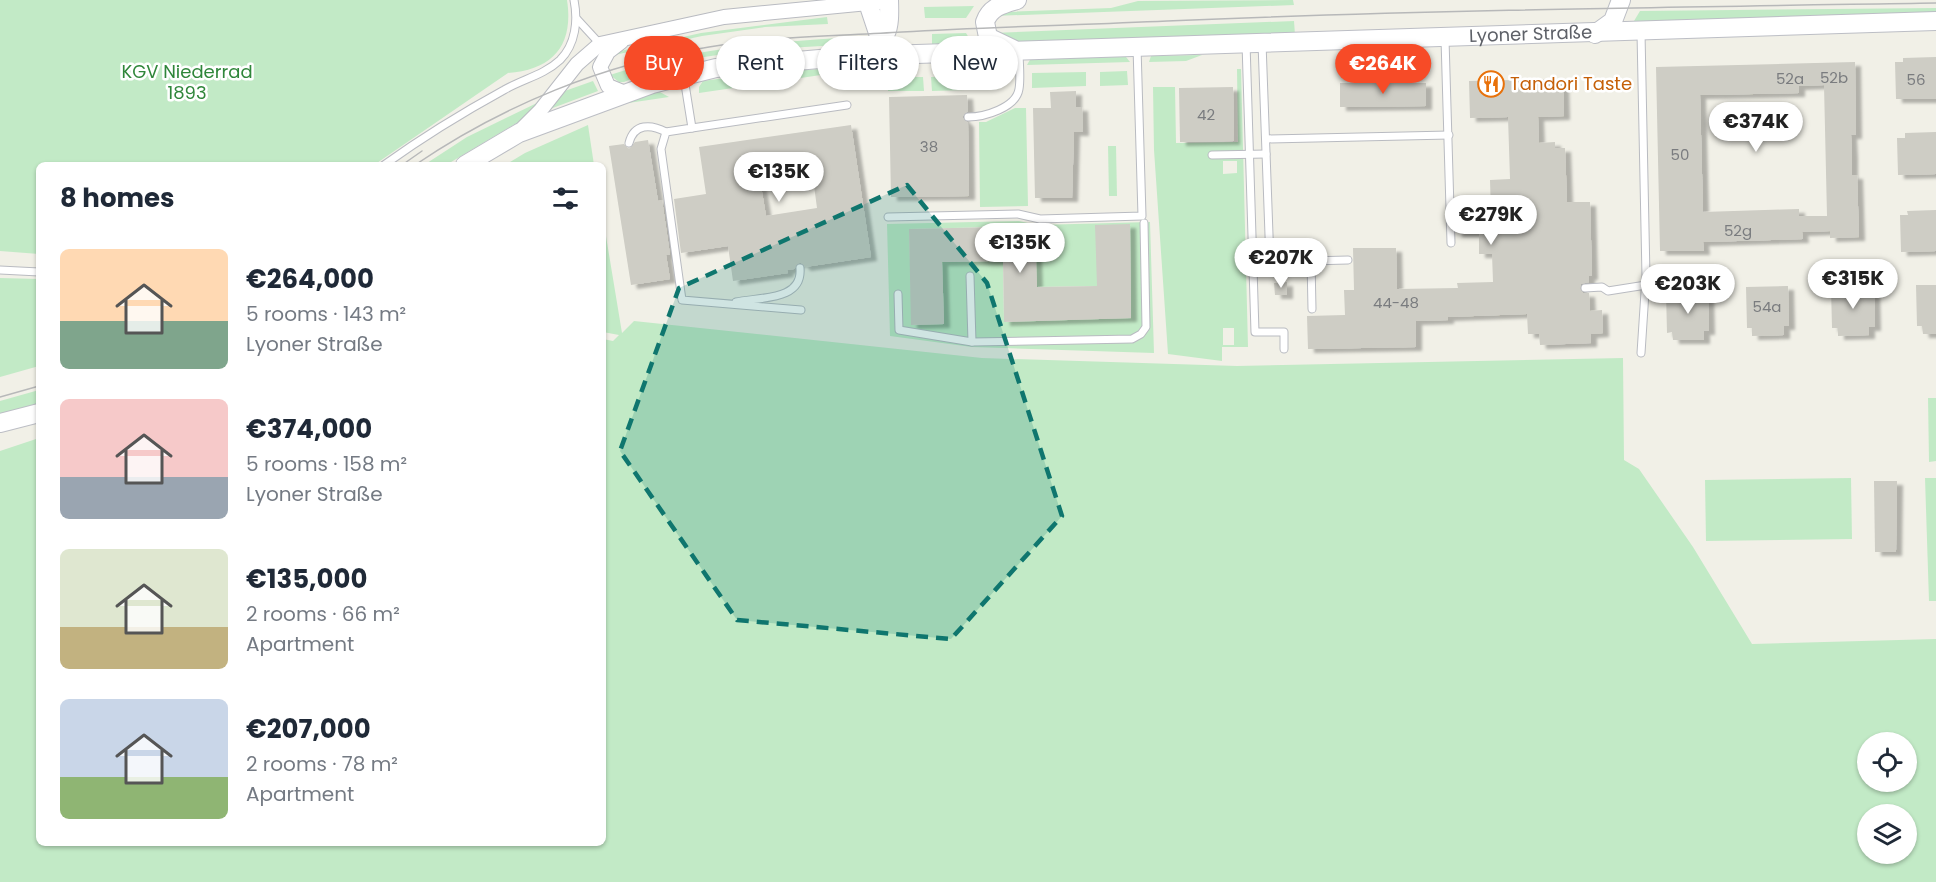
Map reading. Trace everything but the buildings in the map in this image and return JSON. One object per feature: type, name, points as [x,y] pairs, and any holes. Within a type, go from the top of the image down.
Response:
[{"type":"main road","points":[[885,36],[895,0]]},
{"type":"main road","points":[[1017,0],[990,12],[984,29],[988,37],[997,43],[1019,51]]},
{"type":"main road","points":[[1595,34],[1614,21],[1621,0]]},
{"type":"main road","points":[[867,2],[874,25],[882,36]]},
{"type":"main road","name":"Lyoner Straße","points":[[919,55],[1254,43],[1641,33],[1936,21]]},
{"type":"main road","name":"Lyoner Straße","points":[[704,72],[756,63],[817,59]]},
{"type":"main road","name":"Lyoner Straße","points":[[470,162],[519,133],[635,90]]},
{"type":"main road","points":[[0,423],[36,414]]},
{"type":"street","points":[[633,36],[724,17],[895,0]]},
{"type":"street","points":[[519,133],[577,64],[600,45],[624,38]]},
{"type":"street","points":[[624,40],[608,52],[600,67],[608,86],[625,93]]},
{"type":"lane","points":[[388,162],[431,131],[513,84],[543,73],[562,58],[573,39],[577,19],[574,0]]},
{"type":"lane","points":[[577,19],[600,45]]},
{"type":"lane","points":[[1641,33],[1646,285],[1641,353]]},
{"type":"lane","points":[[1445,38],[1451,243]]},
{"type":"lane","points":[[1254,43],[1266,139],[1270,262],[1348,260]]},
{"type":"lane","points":[[1254,43],[1250,154],[1255,332],[1284,332],[1284,350]]},
{"type":"lane","points":[[888,217],[1018,214],[1040,219],[1142,216],[1137,47]]},
{"type":"lane","points":[[968,117],[983,116],[1009,104],[1016,97],[1019,90],[1019,51]]},
{"type":"lane","points":[[686,90],[692,128]]},
{"type":"lane","points":[[629,143],[633,133],[644,126],[655,127],[666,132],[847,105]]},
{"type":"lane","points":[[666,132],[660,149],[682,300],[801,310]]},
{"type":"lane","points":[[1266,139],[1449,135]]},
{"type":"lane","points":[[1212,155],[1266,154]]},
{"type":"lane","points":[[898,294],[899,330],[972,342],[1132,339],[1141,334],[1146,327],[1144,223]]},
{"type":"lane","points":[[1311,261],[1312,309]]},
{"type":"lane","points":[[728,303],[786,294],[798,283],[800,268]]},
{"type":"lane","points":[[0,270],[36,272]]},
{"type":"lane","points":[[970,276],[972,342]]},
{"type":"lane","points":[[1585,288],[1602,287],[1608,291],[1646,285]]},
{"type":"highlighted area","points":[[907,185],[987,283],[1062,516],[951,639],[737,620],[620,451],[679,288]]},
{"type":"green space","name":"KGV Niederrad 1893","points":[[0,0],[567,0],[567,30],[557,52],[548,60],[537,67],[508,73],[378,162],[36,162],[36,254],[0,251]]},
{"type":"green space","points":[[1293,0],[1294,5],[994,16],[1004,12],[1111,8],[1138,1]]},
{"type":"green space","points":[[974,6],[966,18],[925,18],[924,7]]},
{"type":"green space","points":[[1936,8],[1936,14],[1631,26],[1640,11]]},
{"type":"green space","points":[[827,17],[828,24],[765,27],[688,36]]},
{"type":"green space","points":[[1294,21],[1295,35],[1018,42],[1018,36],[996,36],[992,33]]},
{"type":"green space","points":[[966,33],[968,36],[932,36],[932,34]]},
{"type":"green space","points":[[805,40],[817,40],[817,46],[805,47]]},
{"type":"green space","points":[[624,50],[624,53],[610,56]]},
{"type":"green space","points":[[716,50],[716,55],[704,57],[704,52]]},
{"type":"green space","points":[[1202,55],[1186,61],[1149,62],[1151,56]]},
{"type":"green space","points":[[1126,57],[1130,62],[1027,65],[1031,58]]},
{"type":"green space","points":[[817,69],[817,76],[805,77],[805,70]]},
{"type":"green space","points":[[1237,69],[1241,69],[1248,347],[1222,347],[1222,361],[1168,354],[1154,150],[1153,87],[1175,87],[1176,143],[1238,142]],"holes":[[[1223,161],[1237,161],[1237,173],[1223,174]],[[1223,328],[1234,328],[1234,345],[1223,345]]]},
{"type":"green space","points":[[624,70],[624,82],[619,82],[610,75]]},
{"type":"green space","points":[[1127,71],[1128,85],[1100,86],[1100,72]]},
{"type":"green space","points":[[1086,72],[1086,86],[1032,88],[1032,73]]},
{"type":"green space","points":[[919,77],[923,77],[924,91],[888,91],[919,90]]},
{"type":"green space","points":[[716,79],[716,90],[719,90],[699,93],[699,90],[704,90],[704,81]]},
{"type":"green space","points":[[593,81],[598,91],[550,109],[562,92]]},
{"type":"green space","points":[[658,91],[669,97],[601,107]]},
{"type":"green space","points":[[539,102],[520,121],[451,162],[429,162],[467,137]]},
{"type":"green space","points":[[1015,108],[1026,108],[1028,206],[980,207],[979,122],[986,122]]},
{"type":"green space","points":[[588,125],[594,162],[510,162]]},
{"type":"green space","points":[[1108,146],[1116,146],[1117,196],[1109,196]]},
{"type":"green space","points":[[1019,221],[1037,225],[1150,222],[1154,353],[972,347],[890,336],[887,224]],"holes":[[[1130,225],[1131,318],[1004,322],[1003,261],[942,262],[944,324],[912,325],[909,229],[1034,226],[1037,287],[1097,286]]]},
{"type":"green space","points":[[606,236],[622,333],[634,321],[982,358],[1237,366],[1623,358],[1624,460],[1639,469],[1693,547],[1752,644],[1936,639],[1936,882],[0,882],[0,451],[36,439],[36,846],[606,846],[606,340],[613,341],[619,335],[606,333]]},
{"type":"green space","points":[[0,278],[36,279],[36,367],[0,377]]},
{"type":"green space","points":[[36,391],[36,405],[0,414],[0,401]]},
{"type":"green space","points":[[1928,398],[1936,398],[1936,461],[1929,462]]},
{"type":"green space","points":[[1851,478],[1852,539],[1706,541],[1705,480]]},
{"type":"green space","points":[[1925,478],[1936,478],[1936,601],[1929,601]]},
{"type":"tram line","points":[[420,162],[449,143],[519,106],[593,76],[670,54],[757,41],[968,29],[1263,17],[1551,9],[1936,3]]},
{"type":"tram line","points":[[406,162],[422,151]]},
{"type":"tram line","points":[[0,397],[36,387]]},
{"type":"place","name":"Tandori Taste","points":[[1491,84]]}]
